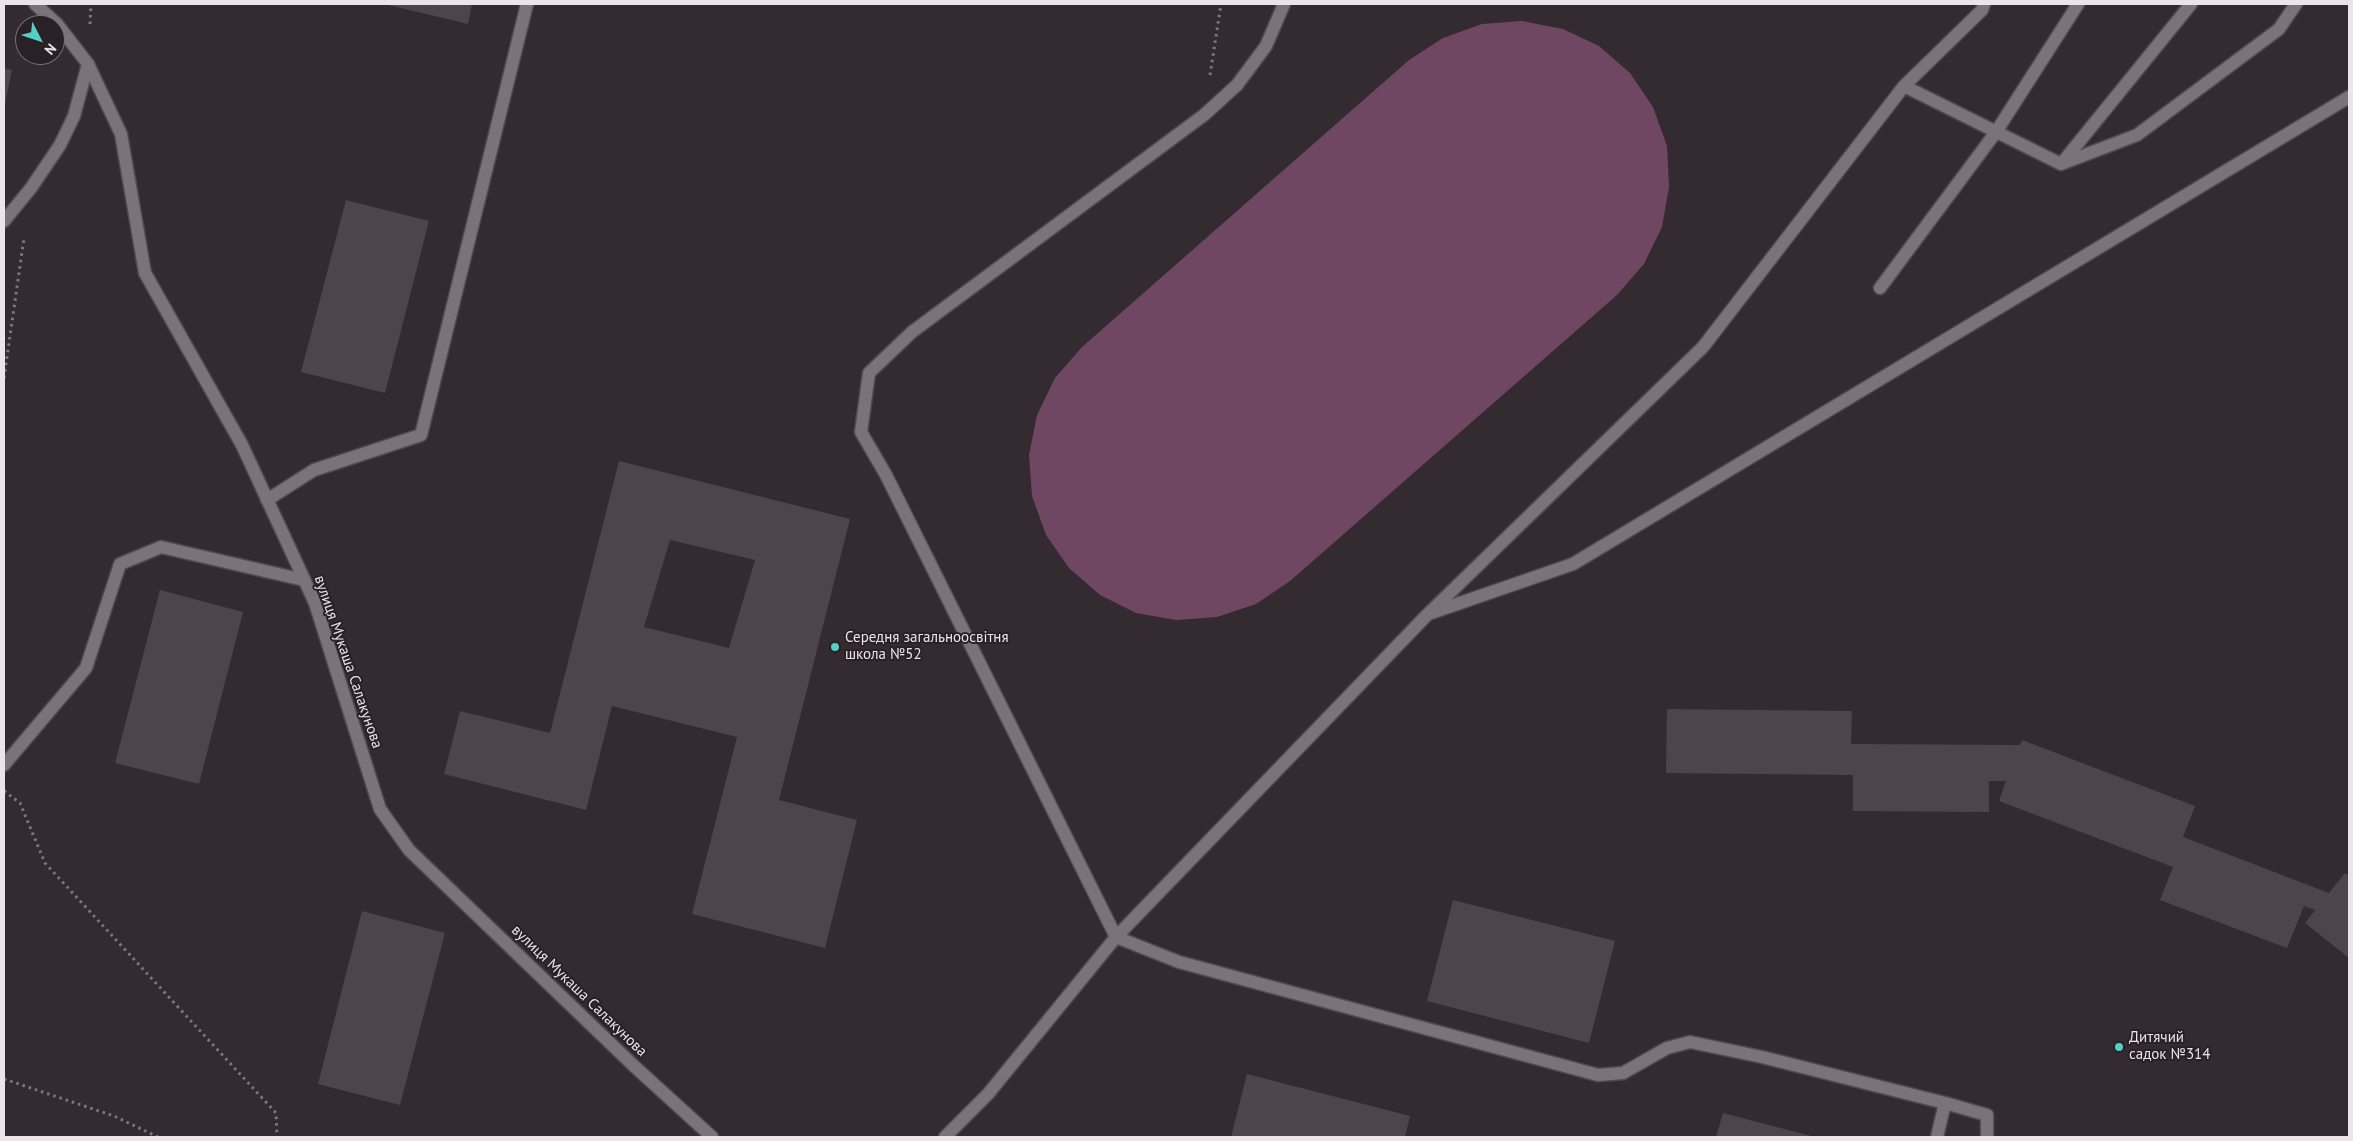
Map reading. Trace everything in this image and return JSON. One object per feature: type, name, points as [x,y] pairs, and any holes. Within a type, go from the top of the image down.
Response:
[{"type":"street","name":"вулиця Мукаша Салакунова","points":[[34,4],[57,24],[88,64],[121,134],[145,273],[242,445],[315,603],[380,809],[410,850],[634,1066],[712,1137]]},
{"type":"street","points":[[267,500],[314,470],[421,435],[527,4]]},
{"type":"street","points":[[1284,4],[1266,46],[1237,85],[1204,115],[912,332],[870,373],[861,432],[891,484],[1116,937],[1179,962],[1598,1075],[1623,1073],[1668,1048],[1690,1042],[1762,1057],[1987,1114],[1987,1137]]},
{"type":"street","points":[[945,1137],[988,1094],[1116,937],[1427,615],[1703,347],[1904,86],[1982,10],[1984,4]]},
{"type":"street","points":[[1880,288],[1996,132],[2078,4]]},
{"type":"street","points":[[2061,164],[2191,4]]},
{"type":"street","points":[[1904,86],[2061,164],[2137,135],[2279,29],[2296,4]]},
{"type":"street","points":[[4,221],[31,188],[60,145],[74,116],[88,64]]},
{"type":"street","points":[[1427,615],[1573,564],[2349,97]]},
{"type":"street","points":[[4,765],[86,668],[120,564],[161,547],[304,580]]},
{"type":"street","points":[[1937,1137],[1945,1104]]},
{"type":"path","points":[[1204,115],[1220,4]]},
{"type":"path","points":[[4,378],[24,235]]},
{"type":"path","points":[[4,790],[20,803],[45,863],[276,1113],[277,1137]]},
{"type":"path","points":[[4,1079],[114,1116],[158,1137]]},
{"type":"shaded area","points":[[1522,21],[1563,29],[1599,46],[1630,73],[1653,107],[1667,146],[1669,187],[1662,227],[1644,264],[1617,295],[1290,581],[1256,604],[1217,617],[1176,620],[1136,613],[1100,595],[1069,568],[1046,535],[1032,496],[1029,455],[1037,415],[1055,378],[1082,347],[1409,60],[1443,38],[1482,24]]},
{"type":"building","points":[[384,4],[472,4],[468,24]]},
{"type":"building","points":[[4,68],[12,70],[5,104],[4,104]]},
{"type":"building","points":[[346,200],[429,221],[385,393],[301,372]]},
{"type":"building","points":[[619,461],[850,519],[779,800],[857,820],[825,948],[692,914],[737,737],[612,706],[586,810],[444,774],[460,711],[550,733]],"holes":[[[670,540],[755,560],[729,648],[644,627]]]},
{"type":"building","points":[[160,590],[243,612],[199,784],[115,763]]},
{"type":"building","points":[[1667,709],[1852,711],[1851,744],[2020,745],[2022,740],[2195,806],[2183,837],[2329,893],[2345,873],[2349,876],[2349,958],[2305,923],[2315,910],[2304,906],[2287,948],[2160,900],[2173,867],[1999,801],[2006,781],[1989,781],[1989,812],[1853,811],[1853,775],[1666,773]]},
{"type":"building","points":[[1453,900],[1615,941],[1589,1043],[1427,1001]]},
{"type":"building","points":[[362,911],[445,933],[400,1105],[318,1084]]},
{"type":"building","points":[[1247,1074],[1410,1116],[1405,1137],[1231,1137]]},
{"type":"building","points":[[1723,1113],[1815,1137],[1716,1137]]},
{"type":"place","name":"Середня загальноосвітня школа №52","points":[[835,647]]},
{"type":"place","name":"Дитячий садок №314","points":[[2119,1047]]}]
